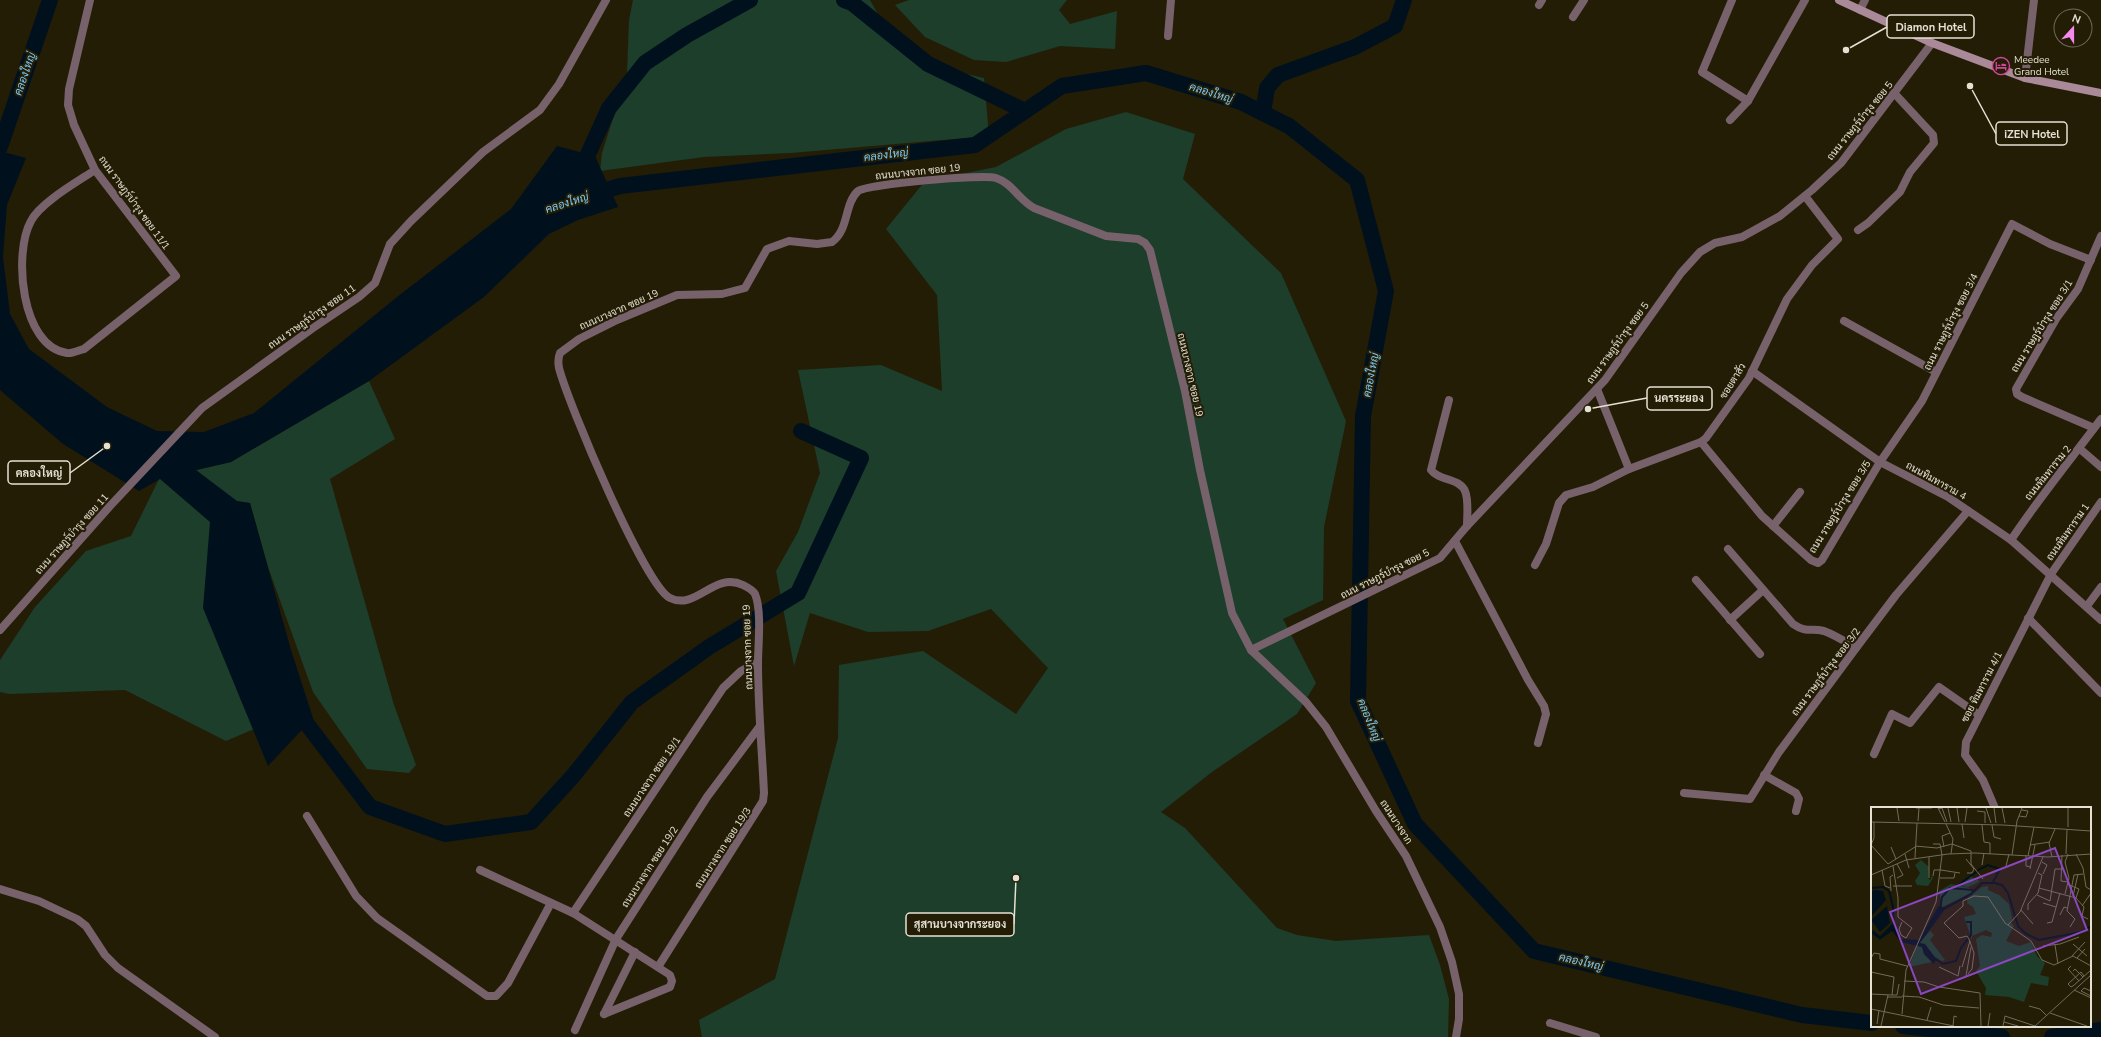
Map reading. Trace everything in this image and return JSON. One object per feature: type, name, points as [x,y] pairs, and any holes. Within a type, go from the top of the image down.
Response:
[{"type":"street","name":"ถนน ราษฎร์บำรุง ซอย 11/1","points":[[90,0],[69,89],[68,105],[74,125],[95,170],[176,276],[84,349],[68,353],[57,350],[44,339],[32,322],[25,303],[21,278],[26,230],[39,209],[95,170]]},
{"type":"street","name":"ถนน ราษฎร์บำรุง ซอย 11","points":[[0,630],[110,506],[202,408],[313,328],[359,297],[375,283],[390,244],[411,221],[483,152],[540,110],[559,84],[606,0]]},
{"type":"street","points":[[1168,36],[1171,0]]},
{"type":"street","points":[[1572,17],[1584,0]]},
{"type":"street","points":[[1732,0],[1702,72],[1748,101]]},
{"type":"street","points":[[1730,120],[1748,101],[1805,0]]},
{"type":"street","points":[[1839,0],[1932,43],[2025,78],[2101,93]]},
{"type":"street","points":[[1860,10],[1865,0]]},
{"type":"street","points":[[2025,78],[2034,0]]},
{"type":"street","name":"ถนน ราษฎร์บำรุง ซอย 5","points":[[1251,650],[1316,620],[1440,558],[1467,526],[1598,389],[1681,273],[1700,252],[1715,244],[1742,237],[1780,216],[1805,196],[1841,163],[1932,43]]},
{"type":"street","points":[[1858,230],[1868,223],[1900,192],[1910,172],[1934,142],[1933,135],[1894,94]]},
{"type":"street","name":"ถนนบางจาก ซอย 19","points":[[760,726],[758,662],[759,640],[757,602],[755,593],[749,588],[734,581],[718,584],[690,599],[682,601],[671,599],[664,594],[655,583],[631,540],[567,394],[558,367],[560,353],[579,339],[616,320],[678,295],[722,294],[745,288],[767,249],[782,242],[817,244],[832,242],[842,229],[854,195],[860,190],[881,185],[986,176],[1004,181],[1029,205],[1042,212],[1106,236],[1138,238],[1150,250],[1183,384],[1200,470],[1232,613],[1251,650]]},
{"type":"street","name":"ซอยตาสัว","points":[[1535,565],[1546,544],[1559,503],[1566,495],[1593,487],[1629,469],[1701,442],[1716,426],[1752,371],[1787,299],[1812,265],[1838,239],[1805,196]]},
{"type":"street","name":"ถนน ราษฎร์บำรุง ซอย 3/4","points":[[1880,462],[1922,401],[2012,224],[2050,244],[2091,260]]},
{"type":"street","name":"ถนน ราษฎร์บำรุง ซอย 3/1","points":[[2094,428],[2022,397],[2016,392],[2017,386],[2056,319],[2078,289],[2101,236]]},
{"type":"street","points":[[1844,321],[1936,372]]},
{"type":"street","name":"ถนนทิมทาราม 4","points":[[1752,371],[1880,462],[1948,498],[2010,540],[2051,574],[2101,620]]},
{"type":"street","points":[[1598,389],[1629,469]]},
{"type":"street","points":[[1449,400],[1431,470],[1434,474],[1463,487],[1466,492],[1467,526]]},
{"type":"street","name":"ถนนทิมทาราม 2","points":[[2010,540],[2039,498],[2080,449],[2101,419]]},
{"type":"street","name":"ถนน ราษฎร์บำรุง ซอย 3/5","points":[[1701,442],[1753,508],[1811,560],[1818,562],[1822,560],[1880,462]]},
{"type":"street","points":[[2080,449],[2101,467]]},
{"type":"street","points":[[1773,526],[1800,492]]},
{"type":"street","name":"ถนนทิมทาราม 1","points":[[2051,574],[2101,502]]},
{"type":"street","name":"ถนน ราษฎร์บำรุง ซอย 3/2","points":[[1684,793],[1747,800],[1753,796],[1764,775],[1779,752],[1856,648],[1896,595],[1968,511]]},
{"type":"street","points":[[1455,541],[1528,680],[1544,706],[1546,714],[1538,743]]},
{"type":"street","points":[[1728,549],[1793,624],[1799,628],[1829,633],[1856,648]]},
{"type":"street","name":"ซอย ทิมทาราม 4/1","points":[[1995,807],[1983,780],[1965,755],[1966,742],[2051,574]]},
{"type":"street","points":[[1696,580],[1760,654]]},
{"type":"street","points":[[2087,606],[2101,587]]},
{"type":"street","points":[[1730,620],[1763,590]]},
{"type":"street","points":[[2028,618],[2101,693]]},
{"type":"street","name":"ถนนบางจาก","points":[[1251,650],[1306,702],[1326,727],[1376,811],[1406,856],[1440,927],[1452,962],[1459,994],[1459,1019],[1456,1037]]},
{"type":"street","name":"ถนนบางจาก ซอย 19/1","points":[[573,913],[723,688],[741,671],[758,662]]},
{"type":"street","points":[[1874,754],[1892,714],[1910,722],[1939,687],[1979,715]]},
{"type":"street","name":"ถนนบางจาก ซอย 19/2","points":[[575,1030],[616,939],[707,797],[760,726]]},
{"type":"street","name":"ถนนบางจาก ซอย 19/3","points":[[658,967],[760,808],[764,794],[760,726]]},
{"type":"street","points":[[1764,775],[1796,793],[1799,799],[1796,811]]},
{"type":"street","points":[[306,816],[356,896],[365,906],[384,923],[487,996],[496,996],[508,983],[551,903]]},
{"type":"street","points":[[480,870],[573,913],[616,939],[670,975],[672,981],[670,987],[604,1014],[635,952]]},
{"type":"street","points":[[0,889],[39,900],[77,919],[86,926],[105,955],[118,968],[215,1037]]},
{"type":"street","points":[[1550,1023],[1596,1037]]},
{"type":"green space","points":[[633,0],[870,0],[890,33],[900,46],[912,57],[931,65],[984,78],[989,136],[791,153],[704,157],[600,171],[602,153],[627,74],[629,20]]},
{"type":"green space","points":[[909,0],[1067,0],[1059,10],[1070,24],[1117,11],[1115,49],[1060,46],[1006,62],[974,60],[925,37],[895,5]]},
{"type":"green space","points":[[1126,112],[1195,134],[1183,179],[1281,273],[1346,421],[1324,527],[1323,600],[1283,619],[1316,683],[1297,714],[1212,772],[1161,812],[1185,828],[1277,928],[1297,935],[1336,941],[1429,935],[1440,965],[1449,999],[1448,1037],[702,1037],[699,1020],[775,979],[838,738],[839,665],[923,651],[1016,714],[1048,668],[991,609],[928,631],[868,632],[810,613],[794,666],[776,571],[798,532],[820,473],[798,370],[881,365],[942,391],[937,295],[886,229],[925,181],[996,167],[1066,129]]},
{"type":"green space","points":[[369,381],[395,439],[330,479],[394,705],[416,765],[409,773],[367,769],[313,692],[268,567],[250,503],[219,499],[240,698],[254,729],[226,741],[125,690],[9,694],[0,692],[0,660],[35,607],[86,551],[131,536],[159,479],[231,462]]},
{"type":"water","points":[[557,146],[595,156],[618,207],[578,220],[549,234],[484,297],[369,381],[231,462],[196,470],[237,501],[250,503],[291,650],[313,718],[268,766],[203,608],[210,522],[160,479],[139,491],[63,444],[0,390],[0,151],[26,158],[7,205],[3,257],[10,314],[29,349],[107,407],[157,431],[204,432],[254,413],[397,297],[511,209]]},
{"type":"waterway","name":"คลองใหญ่","points":[[0,147],[50,0]]},
{"type":"waterway","points":[[578,172],[584,163],[609,108],[645,63],[687,35],[750,0]]},
{"type":"waterway","points":[[844,0],[852,3],[928,64],[1025,111]]},
{"type":"waterway","points":[[1263,113],[1267,88],[1278,75],[1355,47],[1395,26],[1404,0]]},
{"type":"waterway","name":"คลองใหญ่","points":[[588,196],[620,186],[975,145],[1062,86],[1146,73],[1241,102],[1289,126],[1357,180],[1386,291],[1363,416],[1358,701],[1415,824],[1534,951],[1802,1015],[1871,1023]]},
{"type":"waterway","points":[[294,707],[370,807],[445,834],[531,822],[573,776],[632,702],[709,647],[798,593],[861,458],[801,431]]},
{"type":"waterway","name":"คลองใหญ่","points":[[1912,1027],[2002,1037]]},
{"type":"waterway","name":"คลองใหญ่","points":[[2052,1037],[2101,1030]]},
{"type":"place","name":"Diamon Hotel","points":[[1846,50]]},
{"type":"place","name":"Meedee Grand Hotel","points":[[2001,66]]},
{"type":"place","name":"iZEN Hotel","points":[[1970,86]]},
{"type":"place","name":"นครระยอง","points":[[1588,409]]},
{"type":"place","name":"คลองใหญ่","points":[[107,446]]},
{"type":"place","name":"สุสานบางจากระยอง","points":[[1016,878]]}]
